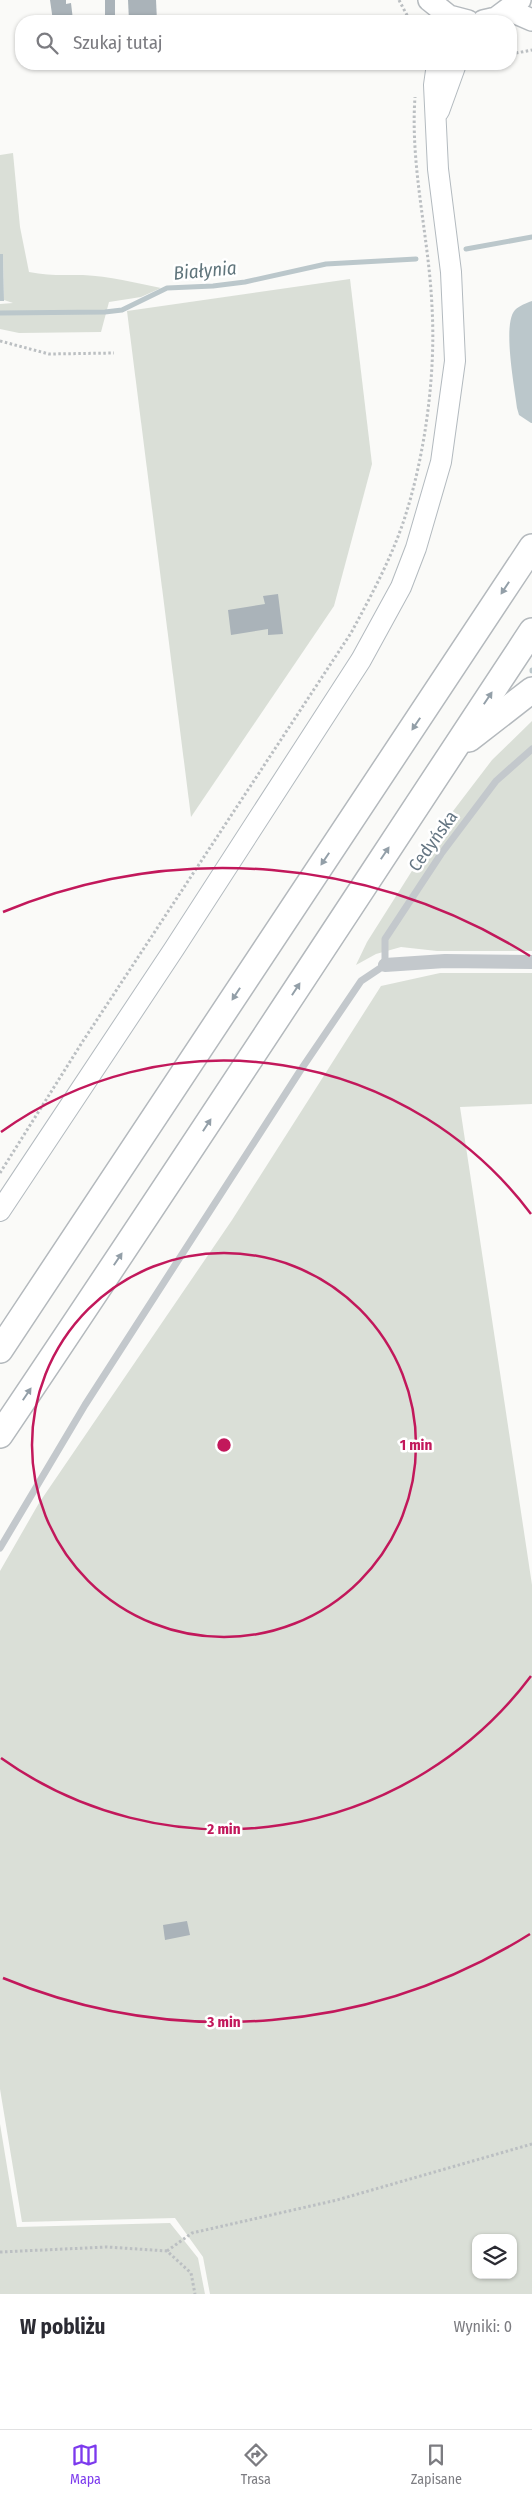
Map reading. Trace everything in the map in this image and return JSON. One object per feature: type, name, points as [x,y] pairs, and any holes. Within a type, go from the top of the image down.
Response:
[{"type":"highway","points":[[0,1350],[532,547]]},
{"type":"highway","points":[[0,1434],[181,1166],[360,890],[532,631]]},
{"type":"highway","points":[[451,753],[532,690]]},
{"type":"main road","points":[[500,15],[514,5],[532,20]]},
{"type":"main road","points":[[438,11],[450,15]]},
{"type":"main road","points":[[0,1211],[174,949],[361,660],[401,587],[416,548],[441,462],[455,361],[452,272],[438,169],[437,115],[434,85],[436,70]]},
{"type":"main road","points":[[437,115],[454,70]]},
{"type":"street","points":[[385,964],[445,961],[532,962]]},
{"type":"lane","name":"Cedyńska","points":[[385,964],[385,939],[441,854],[496,781],[532,749]]},
{"type":"lane","points":[[0,1548],[85,1405],[300,1072],[361,981],[385,964]]},
{"type":"path","points":[[399,0],[407,15]]},
{"type":"path","points":[[517,53],[532,50]]},
{"type":"path","points":[[0,1173],[83,1041],[351,633],[376,586],[404,520],[420,456],[429,390],[432,343],[432,308],[415,141],[416,95]]},
{"type":"path","points":[[0,341],[49,354],[114,353]]},
{"type":"path","points":[[0,2252],[107,2247],[167,2251],[192,2233],[338,2200],[532,2144]]},
{"type":"path","points":[[167,2251],[190,2273],[195,2294]]},
{"type":"shaded area","points":[[13,153],[20,227],[29,272],[49,275],[103,277],[161,288],[141,297],[109,302],[101,332],[19,333],[0,329],[0,304],[13,303],[4,300],[3,254],[0,254],[0,155]]},
{"type":"shaded area","points":[[0,254],[3,254],[4,301],[0,301]]},
{"type":"shaded area","points":[[350,279],[372,464],[334,606],[191,817],[127,311]]},
{"type":"shaded area","points":[[532,301],[531,423],[519,415],[517,408],[509,342],[511,317],[515,310]]},
{"type":"shaded area","points":[[532,721],[532,951],[437,951],[401,947],[376,954],[356,965],[367,942],[434,836],[492,760]]},
{"type":"shaded area","points":[[440,973],[532,973],[532,1104],[460,1107],[532,1585],[532,2294],[210,2294],[203,2257],[175,2218],[22,2222],[0,2089],[0,1571],[39,1503],[232,1220],[381,986]]},
{"type":"shaded area","points":[[0,2124],[17,2227],[170,2223],[198,2258],[205,2294],[0,2294]]},
{"type":"building","points":[[50,0],[66,0],[66,4],[71,3],[72,15],[52,15]]},
{"type":"building","points":[[105,0],[115,0],[115,15],[105,15]]},
{"type":"building","points":[[128,0],[156,0],[157,15],[129,15]]},
{"type":"building","points":[[278,594],[283,634],[268,635],[268,629],[231,635],[228,610],[265,604],[263,596]]},
{"type":"building","points":[[187,1921],[190,1935],[165,1940],[163,1925]]},
{"type":"waterway","name":"Białynia","points":[[466,249],[532,237]]},
{"type":"waterway","name":"Białynia","points":[[0,313],[105,312],[122,310],[167,288],[213,286],[245,282],[326,264],[416,259]]}]
